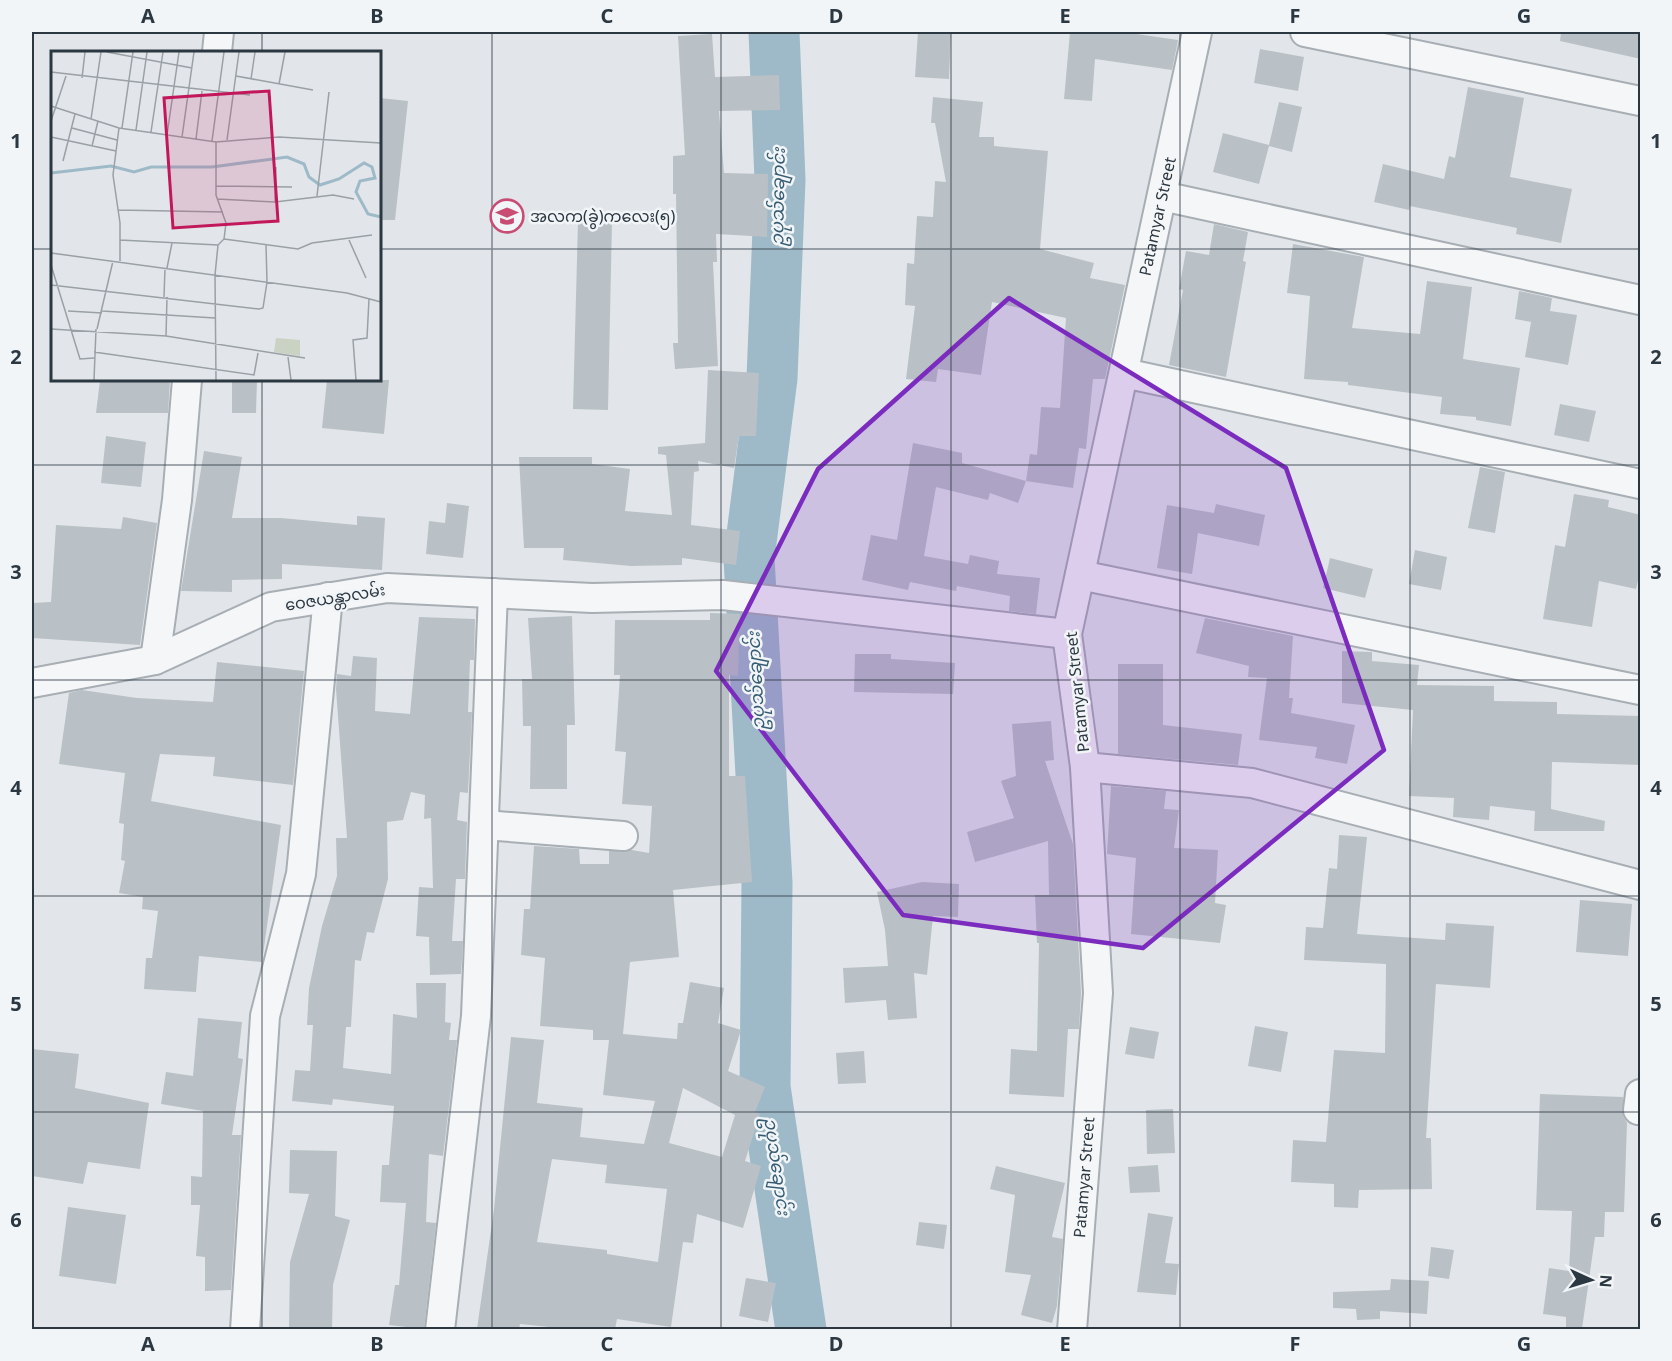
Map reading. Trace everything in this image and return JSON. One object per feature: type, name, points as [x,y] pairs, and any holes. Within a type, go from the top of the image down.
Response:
[{"type":"street","points":[[217,51],[219,32]]},
{"type":"street","name":"Patamyar Street","points":[[1072,1329],[1098,993],[1085,767],[1067,634],[1197,32]]},
{"type":"street","points":[[1305,32],[1641,101]]},
{"type":"street","points":[[1162,195],[1641,300]]},
{"type":"street","points":[[1124,372],[1641,484]]},
{"type":"street","points":[[155,660],[177,500],[188,381]]},
{"type":"street","points":[[1080,575],[1641,690]]},
{"type":"street","name":"ဝေဇယန္တာလမ်း","points":[[32,684],[155,660],[272,607],[387,588],[592,598],[723,595],[1067,634]]},
{"type":"street","points":[[440,1329],[476,1016],[493,593]]},
{"type":"street","points":[[245,1329],[266,1016],[301,874],[328,597]]},
{"type":"street","points":[[1085,767],[1252,783],[1641,885]]},
{"type":"street","points":[[483,825],[623,836]]},
{"type":"highlighted area","points":[[1009,298],[1286,468],[1384,750],[1143,948],[903,915],[716,671],[818,469]]},
{"type":"building","points":[[918,32],[951,32],[949,79],[915,77]]},
{"type":"building","points":[[1070,32],[1123,32],[1178,40],[1172,70],[1095,59],[1092,101],[1064,99]]},
{"type":"building","points":[[1561,32],[1641,32],[1641,59],[1560,41]]},
{"type":"building","points":[[712,34],[715,77],[779,75],[780,110],[719,111],[724,173],[768,174],[767,237],[716,234],[717,262],[713,262],[718,366],[675,369],[673,343],[678,343],[676,194],[673,194],[673,156],[685,155],[678,36]]},
{"type":"building","points":[[1260,49],[1304,57],[1298,91],[1254,83]]},
{"type":"building","points":[[1468,87],[1524,98],[1510,177],[1572,189],[1561,243],[1516,234],[1517,228],[1410,206],[1409,210],[1374,202],[1383,164],[1444,179],[1449,156],[1455,158]]},
{"type":"building","points":[[933,97],[983,102],[979,137],[994,137],[994,146],[1048,151],[1040,249],[1094,263],[1090,278],[1125,285],[1105,379],[1093,379],[1086,449],[1079,448],[1073,488],[1026,481],[1030,454],[1037,455],[1041,407],[1060,408],[1066,318],[992,302],[981,375],[938,369],[936,382],[906,379],[915,306],[905,305],[907,263],[914,264],[917,216],[933,217],[935,181],[946,182],[935,123],[931,123]]},
{"type":"building","points":[[381,98],[408,101],[395,220],[381,220]]},
{"type":"building","points":[[1279,102],[1302,107],[1292,152],[1269,146],[1259,184],[1213,172],[1223,133],[1269,145]]},
{"type":"building","points":[[578,221],[612,222],[608,410],[573,409]]},
{"type":"building","points":[[1214,224],[1248,232],[1243,261],[1246,262],[1226,377],[1169,365],[1183,290],[1179,289],[1186,251],[1209,255]]},
{"type":"building","points":[[1293,244],[1364,257],[1352,328],[1420,334],[1427,281],[1472,287],[1463,359],[1520,368],[1511,426],[1476,420],[1476,417],[1440,414],[1442,397],[1348,385],[1348,382],[1304,379],[1310,296],[1287,293]]},
{"type":"building","points":[[1519,291],[1552,298],[1550,311],[1577,315],[1568,365],[1525,357],[1531,322],[1515,319]]},
{"type":"building","points":[[708,370],[759,373],[756,436],[739,436],[734,468],[698,461],[699,471],[694,472],[691,525],[740,531],[736,565],[682,558],[682,565],[631,566],[563,560],[564,548],[524,548],[519,457],[592,457],[592,464],[630,469],[625,511],[672,515],[666,455],[658,454],[658,447],[705,443]]},
{"type":"building","points":[[389,380],[384,434],[322,428],[327,381]]},
{"type":"building","points":[[100,381],[170,381],[168,413],[96,413]]},
{"type":"building","points":[[232,381],[257,381],[256,413],[232,413]]},
{"type":"building","points":[[1560,404],[1596,411],[1589,442],[1554,435]]},
{"type":"building","points":[[106,436],[146,442],[141,487],[101,483]]},
{"type":"building","points":[[913,443],[962,453],[962,463],[1026,481],[1018,503],[990,493],[988,500],[936,487],[924,556],[968,564],[970,555],[999,561],[997,574],[1040,578],[1036,614],[1009,611],[1010,596],[957,586],[956,591],[910,582],[908,590],[862,580],[871,535],[897,540]]},
{"type":"building","points":[[204,451],[242,457],[232,518],[281,518],[357,525],[357,516],[385,518],[382,570],[282,564],[282,579],[232,580],[232,592],[181,591]]},
{"type":"building","points":[[1480,467],[1505,472],[1495,533],[1468,528]]},
{"type":"building","points":[[1574,494],[1609,500],[1608,507],[1641,515],[1641,568],[1636,589],[1599,581],[1592,627],[1543,619],[1555,545],[1565,547]]},
{"type":"building","points":[[447,503],[469,506],[463,558],[426,554],[429,521],[445,523]]},
{"type":"building","points":[[1216,504],[1265,515],[1259,546],[1198,533],[1192,574],[1157,568],[1167,505],[1214,513]]},
{"type":"building","points":[[123,517],[157,523],[140,645],[32,638],[32,603],[51,602],[56,525],[121,529]]},
{"type":"building","points":[[1415,550],[1447,557],[1441,590],[1409,584]]},
{"type":"building","points":[[1330,558],[1373,569],[1365,598],[1323,588]]},
{"type":"building","points":[[710,613],[740,614],[738,676],[729,675],[729,776],[745,776],[752,882],[673,890],[679,957],[630,962],[623,1034],[677,1039],[678,1023],[683,1023],[690,982],[724,988],[718,1023],[741,1030],[728,1071],[765,1087],[755,1112],[760,1114],[745,1161],[761,1166],[743,1228],[697,1214],[693,1243],[683,1242],[671,1327],[617,1319],[615,1329],[569,1329],[520,1324],[519,1329],[477,1329],[494,1209],[511,1037],[544,1040],[537,1103],[583,1108],[580,1137],[644,1144],[655,1101],[603,1095],[609,1040],[593,1040],[593,1030],[540,1026],[545,958],[521,955],[524,909],[530,909],[534,846],[579,849],[580,864],[609,864],[609,851],[632,850],[649,853],[652,806],[622,804],[626,752],[615,751],[620,675],[614,675],[615,620],[710,620]],"holes":[[[683,1088],[735,1115],[722,1157],[669,1143]],[[552,1159],[607,1165],[605,1183],[667,1189],[658,1262],[607,1254],[607,1250],[537,1242]]]},
{"type":"building","points":[[572,616],[575,725],[567,725],[567,789],[530,789],[531,726],[523,726],[522,679],[532,679],[528,618]]},
{"type":"building","points":[[419,617],[475,619],[474,660],[470,660],[468,712],[472,712],[468,793],[460,792],[457,820],[467,822],[465,879],[456,879],[452,941],[463,941],[461,974],[430,975],[429,937],[416,936],[419,887],[433,888],[431,818],[424,819],[425,795],[411,792],[403,820],[387,822],[388,879],[374,933],[367,932],[361,961],[355,960],[351,1027],[346,1027],[343,1068],[391,1074],[393,1014],[417,1018],[416,983],[446,983],[445,1022],[451,1023],[449,1040],[457,1040],[443,1156],[429,1154],[426,1222],[436,1223],[424,1329],[389,1325],[395,1285],[399,1285],[406,1203],[380,1202],[382,1165],[389,1165],[394,1106],[333,1099],[332,1105],[292,1101],[295,1070],[310,1071],[313,1025],[307,1025],[309,988],[322,926],[337,876],[336,838],[347,838],[336,689],[337,674],[351,676],[353,656],[377,658],[375,711],[410,714]]},
{"type":"building","points":[[1205,618],[1293,636],[1289,698],[1293,698],[1291,713],[1355,725],[1347,764],[1315,758],[1317,747],[1259,740],[1267,678],[1248,677],[1249,666],[1196,653]]},
{"type":"building","points":[[1342,651],[1372,652],[1372,661],[1419,665],[1417,685],[1494,686],[1494,701],[1557,702],[1557,714],[1641,716],[1641,765],[1552,762],[1551,809],[1605,821],[1604,831],[1534,831],[1535,811],[1490,806],[1489,820],[1453,817],[1454,798],[1409,796],[1413,710],[1342,703]]},
{"type":"building","points":[[855,654],[891,654],[891,659],[955,663],[953,694],[854,692]]},
{"type":"building","points":[[217,662],[304,671],[293,785],[213,776],[215,757],[160,754],[151,801],[281,825],[262,962],[199,956],[196,992],[144,989],[146,958],[152,958],[158,911],[142,909],[143,897],[119,893],[125,861],[121,860],[124,824],[119,823],[125,773],[59,764],[69,693],[82,690],[137,698],[213,702]]},
{"type":"building","points":[[1118,664],[1163,664],[1163,725],[1242,734],[1238,765],[1118,754]]},
{"type":"building","points":[[1051,721],[1054,760],[1045,761],[1073,844],[1081,993],[1079,1029],[1068,1029],[1064,1097],[1009,1094],[1011,1049],[1037,1051],[1039,943],[1037,943],[1035,895],[1049,895],[1048,841],[975,862],[967,832],[1014,818],[1001,781],[1016,776],[1012,724]]},
{"type":"building","points":[[1111,786],[1166,791],[1164,809],[1179,810],[1174,848],[1218,850],[1215,903],[1226,905],[1220,943],[1131,934],[1136,858],[1107,854]]},
{"type":"building","points":[[1339,835],[1367,837],[1357,934],[1445,940],[1446,923],[1494,926],[1490,988],[1436,984],[1426,1138],[1431,1138],[1432,1189],[1359,1190],[1358,1208],[1334,1207],[1334,1184],[1291,1182],[1293,1140],[1326,1142],[1334,1050],[1385,1053],[1386,964],[1304,960],[1306,927],[1323,928],[1329,868],[1337,869]]},
{"type":"building","points":[[922,882],[959,884],[958,917],[933,916],[927,975],[914,973],[917,1018],[888,1020],[886,1000],[845,1003],[843,968],[888,966],[885,930],[877,892]]},
{"type":"building","points":[[1580,900],[1632,904],[1628,956],[1576,952]]},
{"type":"building","points":[[198,1018],[242,1022],[238,1058],[243,1059],[232,1135],[241,1135],[231,1290],[205,1291],[205,1257],[196,1256],[200,1205],[191,1205],[191,1176],[202,1177],[203,1111],[161,1104],[166,1072],[193,1076]]},
{"type":"building","points":[[1255,1026],[1288,1032],[1281,1072],[1248,1066]]},
{"type":"building","points":[[1130,1027],[1159,1032],[1154,1059],[1125,1054]]},
{"type":"building","points":[[32,1049],[79,1054],[75,1088],[149,1103],[140,1169],[88,1162],[83,1184],[32,1176]]},
{"type":"building","points":[[864,1051],[866,1083],[838,1084],[836,1053]]},
{"type":"building","points":[[1540,1094],[1623,1097],[1623,1116],[1627,1123],[1624,1212],[1605,1212],[1604,1237],[1595,1237],[1582,1329],[1566,1328],[1566,1317],[1543,1314],[1549,1268],[1569,1271],[1572,1211],[1536,1210]]},
{"type":"building","points":[[1173,1109],[1175,1153],[1147,1154],[1146,1110]]},
{"type":"building","points":[[290,1150],[337,1151],[335,1216],[350,1220],[333,1285],[332,1329],[289,1329],[290,1262],[309,1194],[289,1193]]},
{"type":"building","points":[[1158,1165],[1160,1192],[1130,1193],[1128,1167]]},
{"type":"building","points":[[996,1166],[1065,1183],[1052,1237],[1063,1239],[1057,1306],[1052,1323],[1021,1315],[1031,1275],[1005,1272],[1015,1195],[990,1189]]},
{"type":"building","points":[[68,1207],[126,1215],[116,1284],[59,1276]]},
{"type":"building","points":[[1148,1213],[1173,1217],[1165,1263],[1179,1264],[1176,1295],[1137,1292]]},
{"type":"building","points":[[919,1222],[947,1225],[944,1249],[916,1245]]},
{"type":"building","points":[[1431,1247],[1454,1250],[1449,1279],[1428,1276]]},
{"type":"building","points":[[746,1278],[776,1283],[768,1322],[739,1316]]},
{"type":"building","points":[[1391,1279],[1429,1281],[1427,1314],[1380,1311],[1380,1319],[1357,1320],[1356,1309],[1333,1308],[1333,1292],[1390,1290]]},
{"type":"waterway","name":"ဥပုသ်ချောင်း","points":[[774,32],[780,180],[772,378],[749,558],[767,883],[765,1087],[801,1330]]},
{"type":"place","name":"အလက(ခွဲ)ကလေး(၅)","points":[[507,216]]}]
